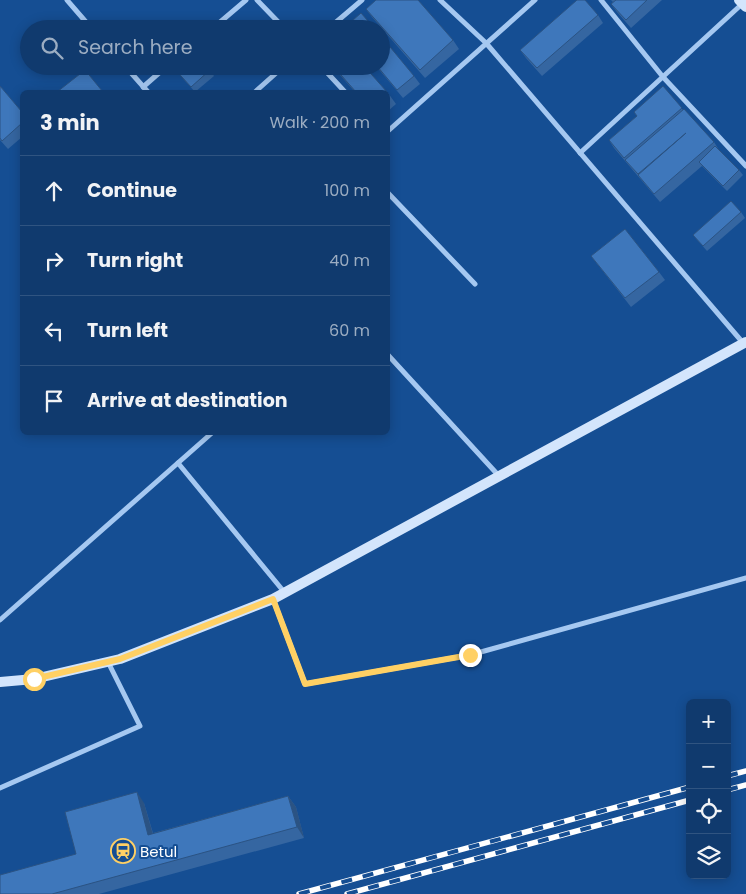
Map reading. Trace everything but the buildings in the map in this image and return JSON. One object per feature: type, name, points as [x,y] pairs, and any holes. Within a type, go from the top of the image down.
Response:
[{"type":"main road","points":[[0,682],[34,679],[108,662],[273,599],[745,344]]},
{"type":"street","points":[[67,0],[84,20]]},
{"type":"street","points":[[223,20],[246,0]]},
{"type":"street","points":[[257,0],[276,20]]},
{"type":"street","points":[[339,20],[362,0]]},
{"type":"street","points":[[440,0],[486,43],[745,344]]},
{"type":"street","points":[[390,129],[535,0]]},
{"type":"street","points":[[600,0],[663,77],[746,166]]},
{"type":"street","points":[[580,153],[743,4]]},
{"type":"street","points":[[133,75],[146,90]]},
{"type":"street","points":[[143,87],[157,75]]},
{"type":"street","points":[[257,90],[274,75]]},
{"type":"street","points":[[329,75],[343,90]]},
{"type":"street","points":[[390,195],[475,284]]},
{"type":"street","points":[[390,357],[500,476]]},
{"type":"street","points":[[0,620],[210,435]]},
{"type":"street","points":[[178,463],[285,593]]},
{"type":"street","points":[[273,599],[305,684],[470,655],[746,578]]},
{"type":"street","points":[[0,788],[140,726],[108,662]]},
{"type":"railway","points":[[731,775],[746,771]]},
{"type":"railway","points":[[731,789],[746,785]]},
{"type":"railway","points":[[299,894],[686,788]]},
{"type":"railway","points":[[347,894],[686,801]]},
{"type":"place","name":"Betul","points":[[123,851]]},
{"type":"route","points":[[34,679],[120,659],[273,599],[305,684],[470,655]]}]
